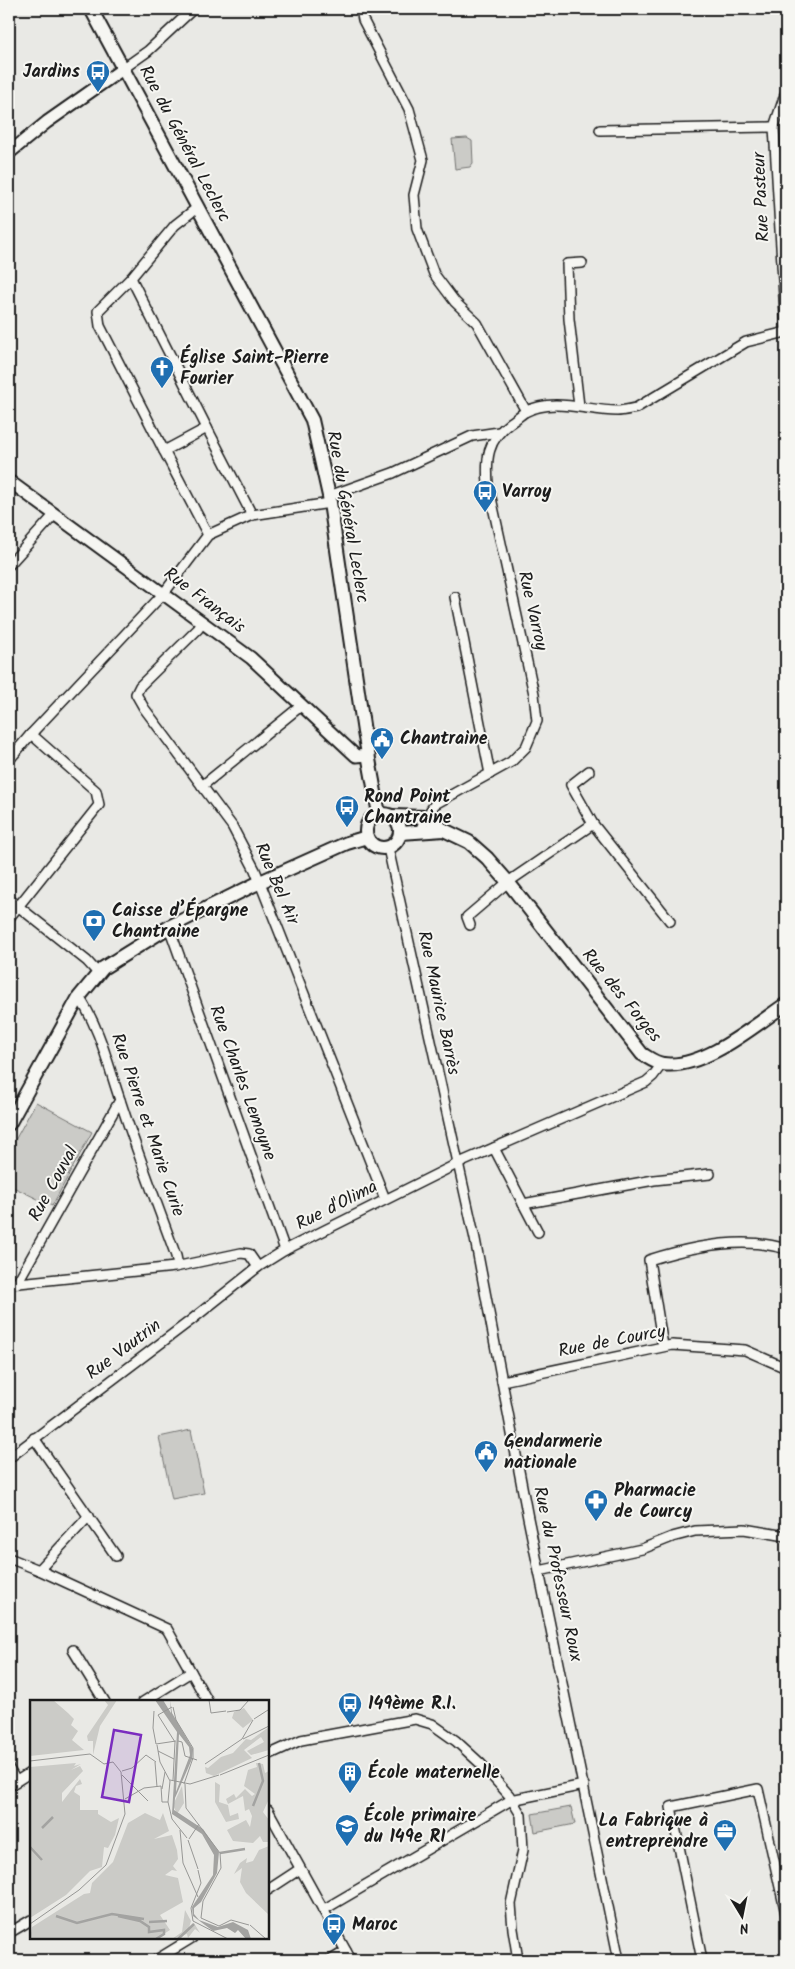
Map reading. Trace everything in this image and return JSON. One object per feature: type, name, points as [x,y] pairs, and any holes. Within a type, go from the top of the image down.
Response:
[{"type":"main road","name":"Rue du Général Leclerc","points":[[91,9],[312,420],[329,499],[368,755],[379,814]]},
{"type":"main road","points":[[392,816],[399,823],[401,833],[396,843],[388,848],[374,846],[367,837],[368,823],[379,814],[426,817]]},
{"type":"main road","name":"Rue des Forges","points":[[426,817],[444,830],[469,842],[487,858],[508,882],[642,1054],[652,1060],[662,1064],[686,1062],[709,1054],[786,1004]]},
{"type":"main road","name":"Rue des Forges","points":[[401,833],[444,830]]},
{"type":"main road","points":[[9,1124],[79,997],[97,972],[134,947],[169,927],[260,882],[347,843],[367,837]]},
{"type":"street","points":[[9,153],[47,122],[148,51],[193,9]]},
{"type":"street","points":[[361,9],[363,20],[409,109],[423,160],[414,194],[417,230],[434,274],[455,302],[477,323],[526,411]]},
{"type":"street","name":"Rue Pasteur","points":[[786,92],[774,127],[786,332]]},
{"type":"street","points":[[600,130],[774,127]]},
{"type":"street","points":[[198,207],[175,225],[130,278],[98,311],[100,326],[208,535]]},
{"type":"street","points":[[579,406],[569,319],[567,264],[582,263]]},
{"type":"street","points":[[130,278],[252,515]]},
{"type":"street","name":"Rue Varroy","points":[[420,831],[426,817],[435,804],[511,762],[526,746],[537,721],[531,678],[499,541],[488,484],[486,467],[488,452],[499,432],[526,411],[551,405],[579,406],[617,411],[636,408],[746,342],[786,332]]},
{"type":"street","points":[[164,451],[207,428]]},
{"type":"street","points":[[9,760],[31,734],[164,593],[208,535],[252,515],[329,499],[393,473],[472,436],[499,432]]},
{"type":"street","name":"Rue Français","points":[[9,481],[251,658],[356,756],[368,755]]},
{"type":"street","points":[[9,565],[55,514]]},
{"type":"street","points":[[455,597],[490,774]]},
{"type":"street","name":"Rue Bel Air","points":[[202,623],[140,686],[136,694],[144,708],[232,826],[260,882],[385,1199]]},
{"type":"street","points":[[202,786],[302,705]]},
{"type":"street","points":[[9,918],[99,805],[96,791],[31,734]]},
{"type":"street","points":[[589,771],[570,785],[593,824],[670,921]]},
{"type":"street","points":[[470,926],[467,918],[508,882],[593,824]]},
{"type":"street","name":"Rue Maurice Barrès","points":[[388,848],[457,1164]]},
{"type":"street","points":[[9,899],[87,961],[97,972]]},
{"type":"street","name":"Rue Charles Lemoyne","points":[[169,927],[285,1250]]},
{"type":"street","name":"Rue Pierre et Marie Curie","points":[[79,997],[101,1039],[120,1100],[173,1246],[178,1266]]},
{"type":"street","name":"Rue d'Olima","points":[[258,1267],[285,1250],[457,1164],[646,1082],[662,1064]]},
{"type":"street","name":"Rue Couval","points":[[13,1283],[120,1100]]},
{"type":"street","points":[[494,1148],[538,1232]]},
{"type":"street","name":"Rue du Professeur Roux","points":[[457,1164],[474,1239],[539,1570],[619,1960]]},
{"type":"street","points":[[523,1204],[654,1180],[710,1174]]},
{"type":"street","points":[[663,1346],[649,1260],[729,1243],[774,1246],[786,1249]]},
{"type":"street","points":[[13,1283],[178,1266],[241,1253],[249,1254],[258,1267]]},
{"type":"street","name":"Rue Vautrin","points":[[9,1458],[258,1267]]},
{"type":"street","name":"Rue de Courcy","points":[[502,1381],[663,1346],[745,1350],[786,1368]]},
{"type":"street","points":[[34,1438],[116,1556]]},
{"type":"street","points":[[39,1570],[90,1516]]},
{"type":"street","points":[[539,1570],[642,1549],[672,1537],[695,1531],[744,1529],[786,1536]]},
{"type":"street","points":[[9,1558],[39,1570],[167,1630],[207,1700]]},
{"type":"street","points":[[73,1650],[104,1700]]},
{"type":"street","points":[[147,1700],[191,1672]]},
{"type":"street","points":[[269,1754],[300,1740],[415,1719],[432,1724],[456,1742],[481,1764],[512,1800],[521,1814],[523,1850],[511,1904],[518,1960]]},
{"type":"street","points":[[9,1769],[12,1784],[30,1773]]},
{"type":"street","points":[[323,1910],[512,1800],[584,1785]]},
{"type":"street","points":[[702,1960],[671,1807],[758,1788],[786,1914]]},
{"type":"street","points":[[269,1812],[351,1960]]},
{"type":"street","points":[[269,1889],[300,1869]]},
{"type":"street","points":[[9,1933],[30,1921]]},
{"type":"street","points":[[156,1960],[190,1939]]},
{"type":"street","points":[[331,1960],[346,1952]]},
{"type":"shaded area","points":[[467,138],[472,141],[473,163],[470,167],[455,169],[452,139]]},
{"type":"shaded area","points":[[36,1102],[92,1132],[52,1206],[9,1185],[9,1151]]},
{"type":"shaded area","points":[[191,1430],[204,1493],[172,1499],[159,1437]]},
{"type":"shaded area","points":[[571,1807],[575,1824],[535,1832],[532,1814]]},
{"type":"place","name":"Jardins","points":[[98,93]]},
{"type":"place","name":"Église Saint-Pierre Fourier","points":[[162,389]]},
{"type":"place","name":"Varroy","points":[[485,513]]},
{"type":"place","name":"Chantraine","points":[[382,760]]},
{"type":"place","name":"Rond Point Chantraine","points":[[347,828]]},
{"type":"place","name":"Caisse d’Épargne Chantraine","points":[[94,942]]},
{"type":"place","name":"Gendarmerie nationale","points":[[486,1473]]},
{"type":"place","name":"Pharmacie de Courcy","points":[[596,1522]]},
{"type":"place","name":"149ème R.I.","points":[[350,1725]]},
{"type":"place","name":"École maternelle","points":[[350,1794]]},
{"type":"place","name":"École primaire du 149e RI","points":[[347,1847]]},
{"type":"place","name":"La Fabrique à entreprendre","points":[[725,1852]]},
{"type":"place","name":"Maroc","points":[[334,1946]]}]
